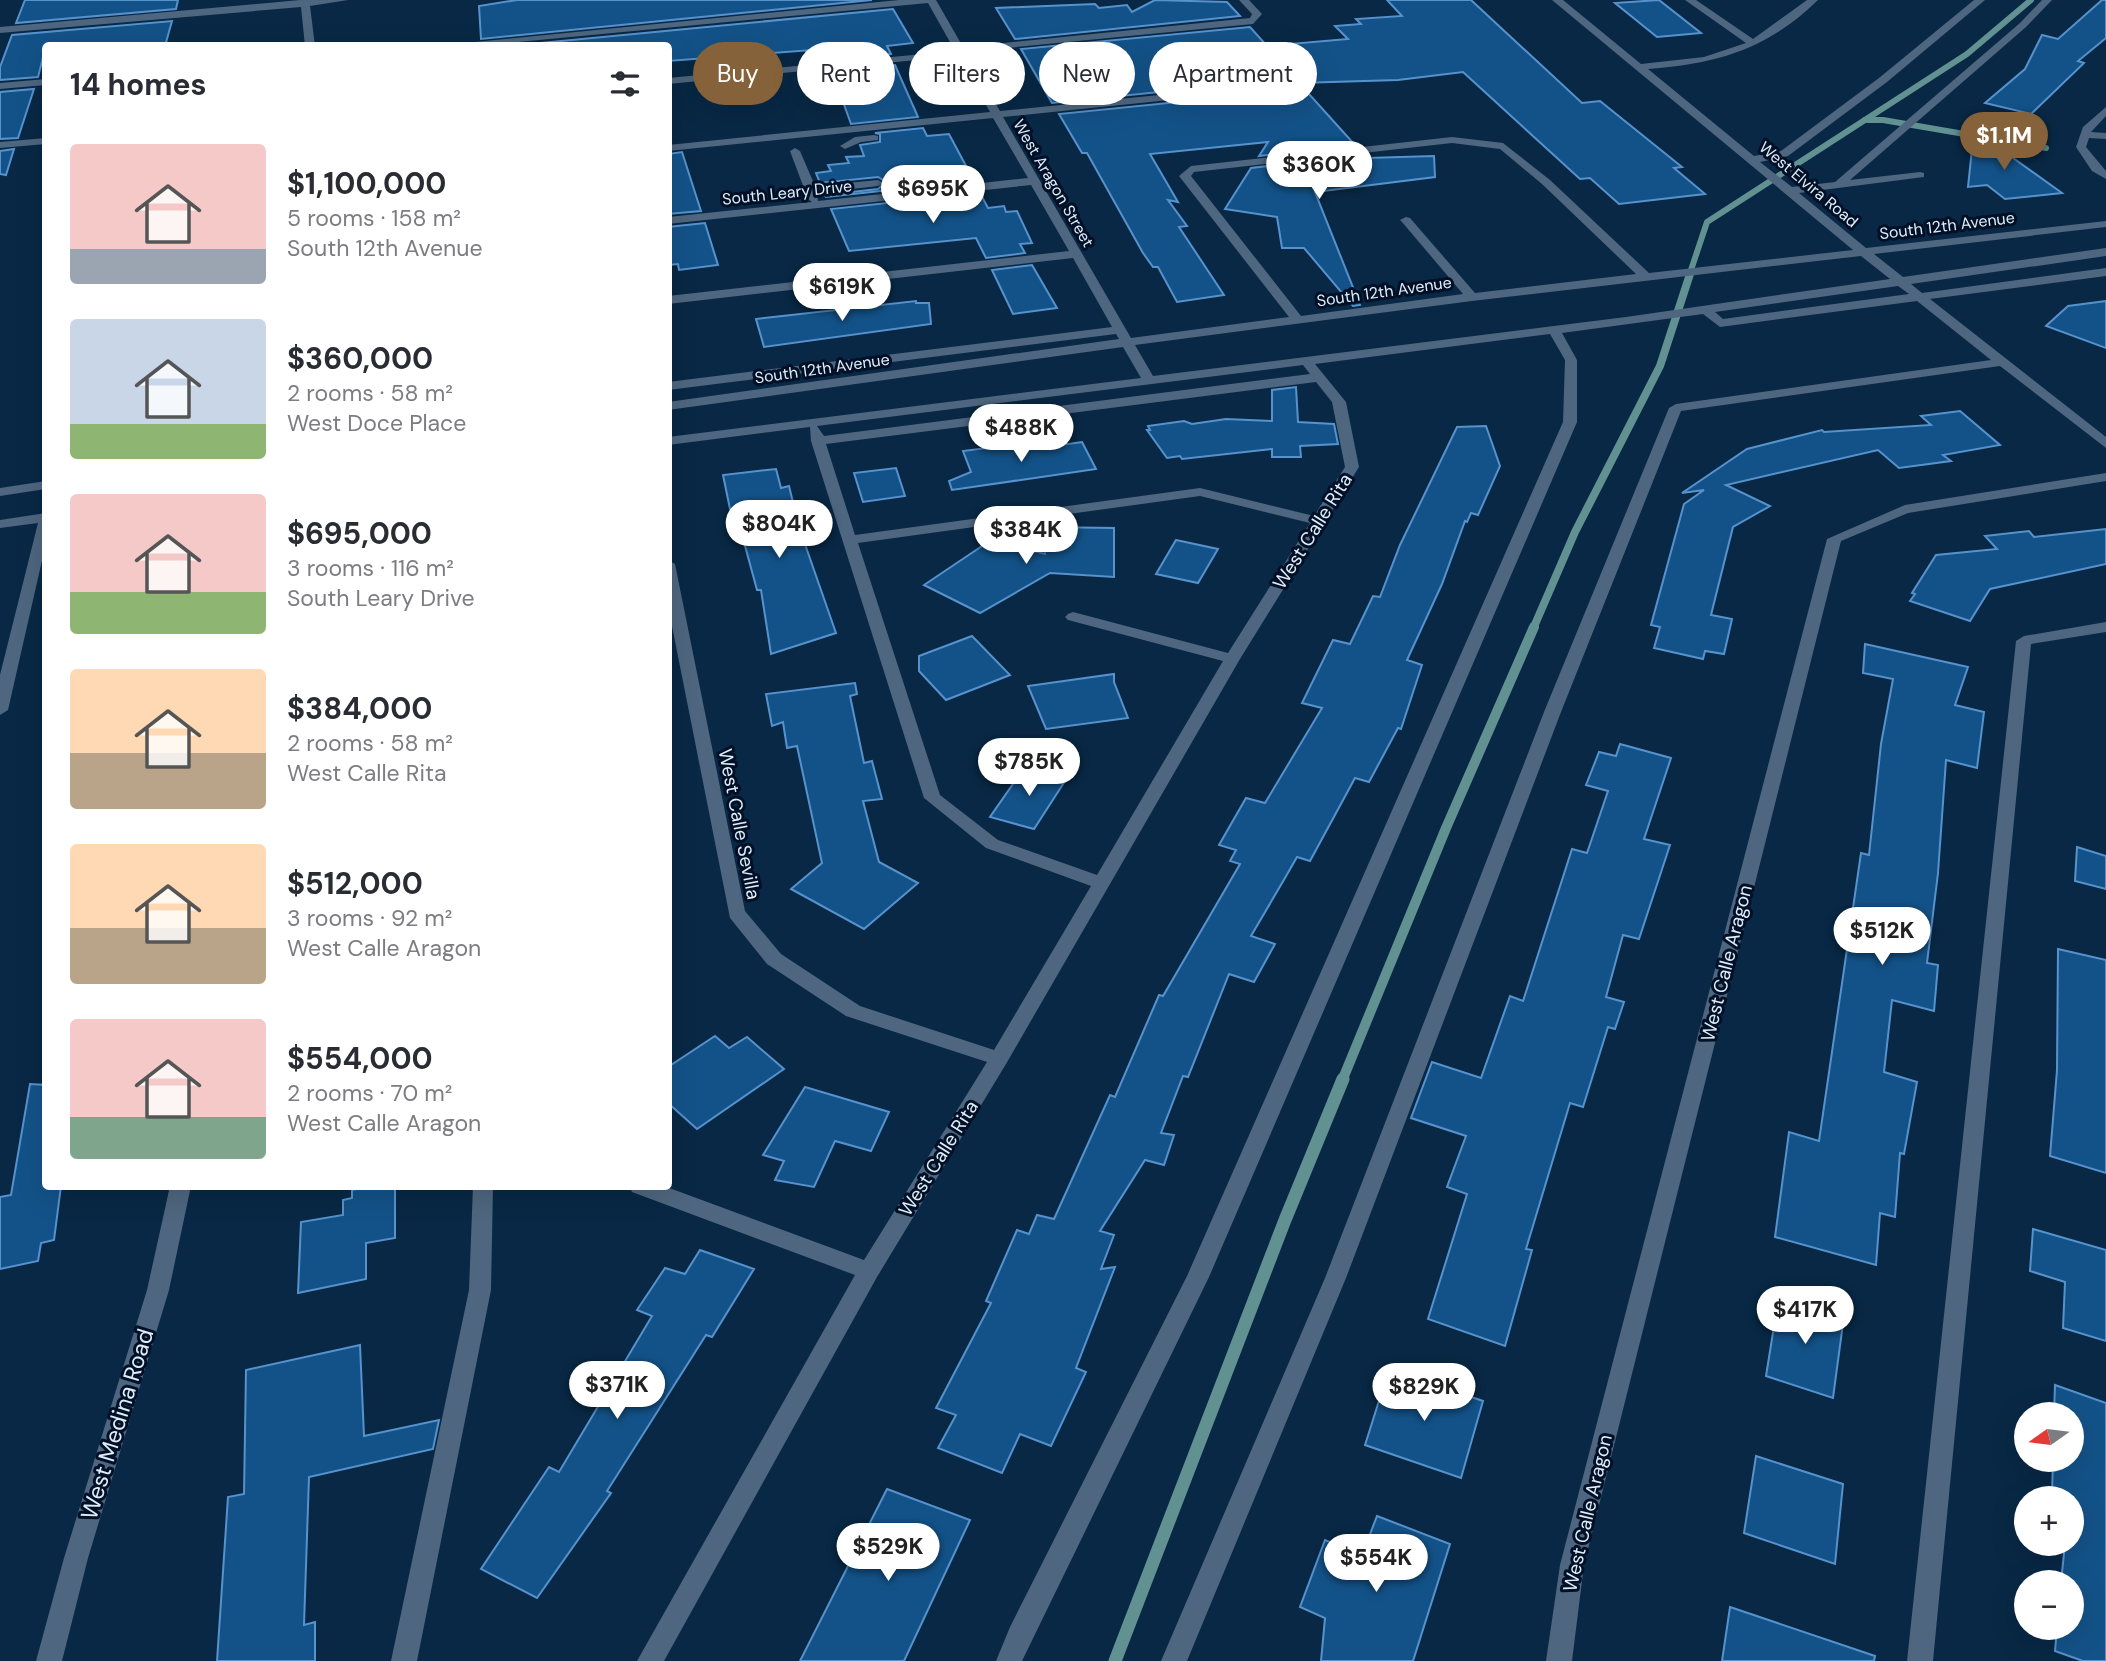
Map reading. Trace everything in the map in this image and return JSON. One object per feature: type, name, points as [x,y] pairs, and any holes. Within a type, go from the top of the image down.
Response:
[{"type":"street","points":[[0,30],[343,0]]},
{"type":"street","points":[[482,42],[930,0]]},
{"type":"street","name":"West Aragon Street","points":[[930,0],[955,42]]},
{"type":"street","points":[[1025,45],[1253,21],[1257,14],[1244,0]]},
{"type":"street","name":"West Elvira Road","points":[[1557,0],[1917,296],[2106,444]]},
{"type":"street","points":[[1690,0],[1744,39],[1754,42]]},
{"type":"street","points":[[1640,67],[1706,60],[1735,51],[1754,42],[1813,0]]},
{"type":"street","points":[[1752,160],[1784,154],[1883,80],[1980,0]]},
{"type":"street","points":[[1839,185],[1990,51],[2024,25],[2047,0]]},
{"type":"street","points":[[305,2],[310,42]]},
{"type":"street","points":[[672,81],[909,57]]},
{"type":"street","points":[[0,86],[42,82]]},
{"type":"street","points":[[845,146],[859,139],[1149,102]]},
{"type":"street","name":"West Aragon Street","points":[[991,105],[1149,381]]},
{"type":"street","points":[[2106,110],[2085,135],[2081,147],[2096,169],[2106,176]]},
{"type":"street","points":[[672,148],[1000,120]]},
{"type":"street","points":[[2085,135],[2106,136]]},
{"type":"street","points":[[1298,320],[1185,176],[1191,169],[1452,140],[1503,146],[1651,275]]},
{"type":"street","points":[[0,145],[42,141]]},
{"type":"street","points":[[795,151],[817,205]]},
{"type":"street","points":[[1787,189],[1920,175]]},
{"type":"street","name":"South Leary Drive","points":[[672,221],[1035,181]]},
{"type":"street","points":[[811,190],[878,183]]},
{"type":"street","points":[[1406,220],[1472,297]]},
{"type":"street","name":"South 12th Avenue","points":[[672,386],[1124,336],[1298,320],[1651,275],[2106,224]]},
{"type":"street","points":[[672,441],[1626,321],[2106,252]]},
{"type":"street","points":[[672,300],[1077,254]]},
{"type":"street","points":[[1704,310],[1720,323],[2106,272]]},
{"type":"street","points":[[1009,1661],[1198,1277],[1570,422],[1571,360],[1554,330]]},
{"type":"street","name":"South 12th Avenue","points":[[672,405],[1124,336]]},
{"type":"street","name":"West Calle Rita","points":[[650,1661],[869,1271],[999,1059],[1232,659],[1352,467],[1339,402],[1307,362]]},
{"type":"street","points":[[1174,1661],[1356,1227],[1513,811],[1606,573],[1676,408],[2002,362]]},
{"type":"street","points":[[818,441],[1321,377]]},
{"type":"street","points":[[813,424],[933,798],[992,844],[1101,883]]},
{"type":"street","name":"West Calle Aragon","points":[[1559,1661],[1572,1565],[1834,539],[1905,509],[2106,477]]},
{"type":"street","points":[[0,492],[42,486]]},
{"type":"street","points":[[849,540],[1200,492],[1318,521]]},
{"type":"street","points":[[0,524],[42,519]]},
{"type":"street","points":[[0,710],[42,530]]},
{"type":"street","name":"West Calle Sevilla","points":[[672,585],[736,913],[774,959],[853,1011],[999,1059]]},
{"type":"street","points":[[1073,617],[1232,659]]},
{"type":"street","points":[[1920,1661],[2024,641],[2106,627]]},
{"type":"street","name":"West Medina Road","points":[[49,1661],[76,1558],[158,1290],[180,1190]]},
{"type":"street","points":[[404,1661],[480,1290],[483,1190]]},
{"type":"street","points":[[650,1190],[869,1271]]},
{"type":"building","points":[[25,0],[178,0],[176,9],[16,23]]},
{"type":"building","points":[[517,0],[872,0],[481,39],[479,6]]},
{"type":"building","points":[[1155,0],[1227,2],[1240,16],[1015,39],[996,8],[1095,4],[1099,8],[1127,5],[1132,12]]},
{"type":"building","points":[[1387,0],[1471,0],[1582,103],[1600,101],[1682,167],[1674,168],[1705,194],[1619,204],[1590,178],[1580,179],[1463,72],[1398,80],[1317,82],[1317,42],[1313,42],[1348,39],[1335,26],[1361,24],[1356,19],[1402,16]]},
{"type":"building","points":[[1659,0],[1701,33],[1657,37],[1615,3]]},
{"type":"building","points":[[2102,0],[2106,0],[2106,38],[2078,61],[2084,63],[2031,114],[1985,103],[2025,69],[2042,35],[2058,39]]},
{"type":"building","points":[[893,9],[912,42],[895,45],[895,42],[797,42],[797,51],[783,52],[783,42],[693,42],[693,59],[672,61],[672,42],[551,42]]},
{"type":"building","points":[[172,21],[166,42],[42,42],[42,62],[38,77],[0,80],[0,67],[12,35]]},
{"type":"building","points":[[1250,27],[1263,42],[1149,42],[1149,93],[1135,95],[1135,42],[1094,42]]},
{"type":"building","points":[[1039,47],[1039,80],[1025,56],[1025,49]]},
{"type":"building","points":[[895,65],[909,97],[909,105],[913,105],[918,117],[851,124],[844,105],[895,105]]},
{"type":"building","points":[[34,89],[18,138],[0,139],[0,92]]},
{"type":"building","points":[[1317,103],[1355,145],[1259,156],[1268,142],[1150,154],[1178,202],[1168,200],[1187,226],[1179,227],[1224,295],[1177,302],[1158,267],[1153,267],[1143,253],[1087,153],[1082,153],[1059,114],[1149,105]]},
{"type":"building","points":[[923,128],[927,136],[949,134],[974,181],[826,197],[825,195],[878,189],[886,182],[878,177],[820,183],[816,173],[831,171],[828,165],[849,163],[846,157],[864,156],[860,145],[880,142],[880,134],[875,133]]},
{"type":"building","points":[[1974,130],[2062,193],[2005,199],[1987,185],[1968,187]]},
{"type":"building","points":[[14,149],[6,175],[0,174],[0,151]]},
{"type":"building","points":[[682,152],[701,211],[672,214],[672,153]]},
{"type":"building","points":[[1365,155],[1367,158],[1434,156],[1435,177],[1315,192],[1360,305],[1353,306],[1304,248],[1282,248],[1277,217],[1225,209],[1251,168]]},
{"type":"building","points":[[980,193],[988,208],[1004,206],[1006,212],[1017,211],[1032,243],[1020,244],[1025,253],[986,258],[976,238],[849,251],[831,209]]},
{"type":"building","points":[[705,223],[718,265],[679,270],[678,264],[672,265],[672,227]]},
{"type":"building","points":[[1032,265],[1057,308],[1013,314],[992,270]]},
{"type":"building","points":[[916,301],[929,303],[931,324],[764,347],[756,319]]},
{"type":"building","points":[[2106,301],[2106,348],[2046,326],[2068,306]]},
{"type":"building","points":[[1296,387],[1298,422],[1334,424],[1338,444],[1300,446],[1301,457],[1272,457],[1272,449],[1182,459],[1180,456],[1167,458],[1147,430],[1150,430],[1148,426],[1184,421],[1192,424],[1226,419],[1272,421],[1272,390]]},
{"type":"building","points":[[1960,411],[2000,445],[1943,455],[1951,461],[1899,468],[1878,450],[1726,485],[1770,506],[1733,527],[1711,615],[1732,619],[1724,654],[1705,651],[1703,659],[1654,648],[1660,627],[1651,625],[1684,504],[1704,490],[1682,493],[1747,449],[1822,430],[1931,425],[1921,416]]},
{"type":"building","points":[[1486,426],[1500,466],[1478,515],[1471,513],[1467,522],[1465,521],[1442,584],[1407,660],[1422,665],[1401,729],[1398,728],[1369,782],[1355,778],[1310,861],[1297,857],[1251,936],[1275,944],[1254,982],[1229,974],[1188,1077],[1183,1076],[1161,1133],[1174,1135],[1164,1165],[1145,1160],[1100,1231],[1114,1235],[1101,1269],[1115,1267],[1076,1368],[1086,1372],[1051,1446],[1020,1434],[1002,1473],[938,1448],[956,1415],[936,1408],[991,1303],[986,1301],[1017,1230],[1029,1234],[1037,1215],[1054,1219],[1110,1095],[1115,1097],[1159,995],[1163,996],[1240,864],[1230,861],[1236,850],[1219,845],[1246,798],[1265,803],[1322,708],[1302,703],[1333,640],[1350,644],[1373,596],[1380,597],[1400,545],[1457,427]]},
{"type":"building","points":[[1082,442],[1096,469],[952,490],[949,481],[971,472],[963,451],[1017,444],[1021,450],[1031,445],[1033,449]]},
{"type":"building","points":[[896,468],[905,496],[863,502],[854,473]]},
{"type":"building","points":[[776,469],[781,488],[789,486],[799,527],[836,633],[771,654],[761,590],[757,590],[735,509],[730,509],[723,475]]},
{"type":"building","points":[[1044,527],[1114,528],[1114,577],[1050,573],[980,613],[924,585],[991,540],[1045,554]]},
{"type":"building","points":[[2106,529],[2106,564],[1990,589],[1970,621],[1910,601],[1915,594],[1912,593],[1936,555],[1997,549],[1985,536],[2029,531],[2034,537]]},
{"type":"building","points":[[1176,540],[1218,549],[1198,583],[1156,574]]},
{"type":"building","points":[[972,636],[1010,675],[946,700],[919,671],[919,656]]},
{"type":"building","points":[[1865,644],[1968,667],[1955,705],[1984,712],[1977,768],[1946,760],[1938,873],[1927,963],[1938,965],[1934,1011],[1892,1000],[1884,1072],[1917,1082],[1904,1154],[1900,1153],[1895,1217],[1880,1213],[1876,1265],[1775,1237],[1789,1132],[1819,1141],[1861,853],[1869,855],[1881,744],[1893,679],[1863,673]]},
{"type":"building","points":[[1114,674],[1114,682],[1128,718],[1046,729],[1028,686]]},
{"type":"building","points":[[855,683],[857,694],[850,696],[864,763],[872,761],[882,799],[863,801],[879,862],[918,883],[864,929],[791,889],[822,863],[797,746],[787,748],[783,722],[772,726],[766,694]]},
{"type":"building","points":[[1620,744],[1671,758],[1644,839],[1670,845],[1639,939],[1623,935],[1606,997],[1624,1002],[1615,1029],[1608,1027],[1583,1107],[1570,1103],[1526,1249],[1532,1250],[1505,1346],[1428,1319],[1467,1194],[1447,1187],[1466,1136],[1411,1118],[1432,1062],[1481,1078],[1510,996],[1523,1001],[1572,849],[1587,853],[1608,791],[1586,785],[1599,752],[1616,756]]},
{"type":"building","points":[[1024,768],[1067,778],[1034,829],[990,817]]},
{"type":"building","points":[[2077,847],[2106,856],[2106,889],[2075,881]]},
{"type":"building","points":[[2058,949],[2106,960],[2106,1173],[2050,1156],[2057,1070]]},
{"type":"building","points":[[715,1036],[729,1048],[747,1037],[784,1069],[697,1129],[672,1107],[672,1064]]},
{"type":"building","points":[[30,1084],[42,1085],[42,1190],[60,1190],[54,1240],[41,1243],[38,1261],[0,1269],[0,1197],[11,1195]]},
{"type":"building","points":[[805,1087],[889,1112],[871,1151],[835,1141],[814,1187],[775,1180],[784,1161],[763,1155]]},
{"type":"building","points":[[352,1190],[395,1190],[395,1238],[366,1243],[366,1279],[298,1293],[301,1222],[343,1215],[343,1200],[352,1198]]},
{"type":"building","points":[[2033,1229],[2106,1250],[2106,1341],[2063,1328],[2065,1282],[2030,1271]]},
{"type":"building","points":[[700,1250],[754,1269],[712,1337],[706,1335],[607,1491],[611,1493],[537,1598],[481,1569],[549,1467],[559,1472],[652,1316],[637,1310],[665,1268],[685,1274]]},
{"type":"building","points":[[1779,1295],[1844,1316],[1833,1398],[1766,1376]]},
{"type":"building","points":[[360,1345],[364,1436],[439,1420],[433,1449],[309,1477],[304,1625],[315,1622],[315,1661],[217,1661],[228,1497],[244,1494],[246,1370]]},
{"type":"building","points":[[1389,1369],[1483,1401],[1461,1478],[1365,1445]]},
{"type":"building","points":[[2055,1385],[2106,1403],[2106,1661],[2083,1661],[2055,1651],[2056,1640],[2084,1640],[2084,1570],[2062,1570],[2064,1556],[2084,1556],[2084,1486],[2052,1486],[2053,1472],[2084,1472],[2084,1402],[2054,1402]]},
{"type":"building","points":[[1756,1456],[1843,1484],[1835,1564],[1744,1533]]},
{"type":"building","points":[[887,1489],[970,1520],[904,1661],[800,1661]]},
{"type":"building","points":[[1377,1516],[1450,1544],[1413,1661],[1321,1661],[1325,1618],[1300,1607],[1325,1540],[1362,1555]]},
{"type":"building","points":[[1730,1607],[1875,1656],[1874,1661],[1722,1661]]},
{"type":"waterway","points":[[1689,276],[1707,222],[1967,54],[2031,0]]},
{"type":"waterway","points":[[1865,120],[1883,120],[2046,148]]},
{"type":"waterway","points":[[1533,629],[1575,532],[1660,366],[1690,274]]},
{"type":"waterway","points":[[1342,1081],[1446,828],[1534,627]]},
{"type":"waterway","points":[[1115,1661],[1285,1220],[1343,1079]]}]
